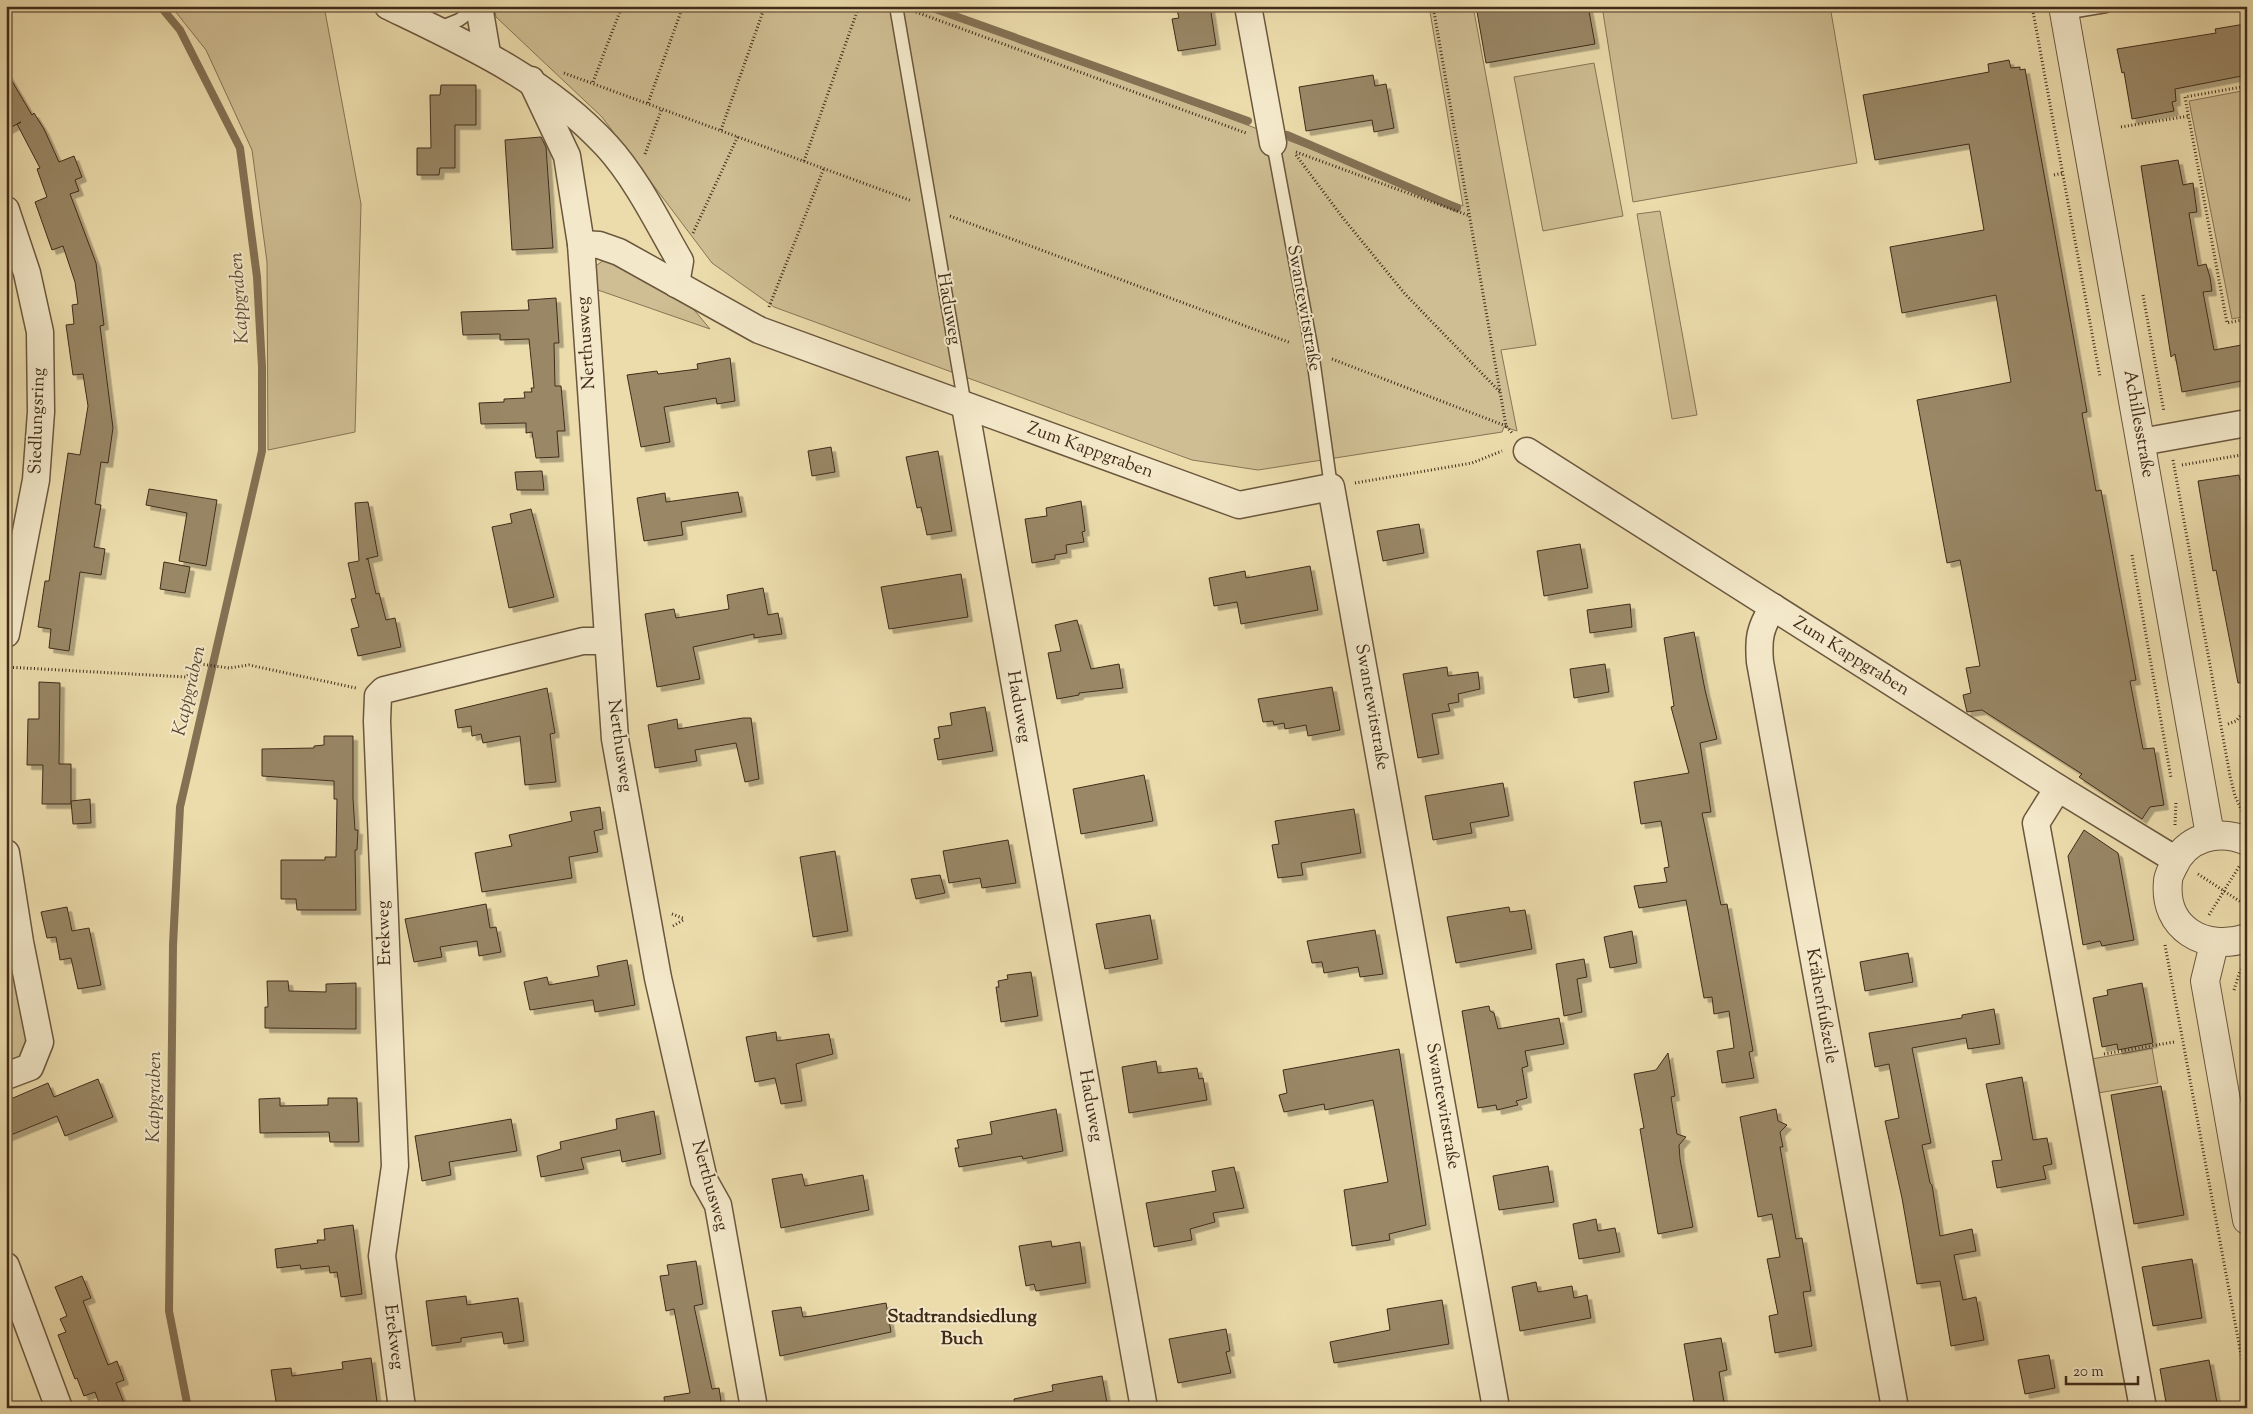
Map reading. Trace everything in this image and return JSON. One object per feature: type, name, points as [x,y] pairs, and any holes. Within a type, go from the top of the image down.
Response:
[{"type":"street","points":[[388,6],[487,53],[531,80],[560,102],[608,147],[635,184],[678,273]]},
{"type":"street","points":[[478,6],[487,53]]},
{"type":"street","name":"Swantewitstraße","points":[[1248,6],[1273,143]]},
{"type":"street","name":"Achillesstraße","points":[[2064,10],[2210,835]]},
{"type":"street","name":"Nerthusweg","points":[[531,80],[567,156],[581,244],[615,739],[658,978],[704,1180],[718,1205],[754,1408]]},
{"type":"street","points":[[567,156],[583,147],[608,147]]},
{"type":"street","name":"Siedlungsring","points":[[6,210],[27,273],[40,332],[41,412],[36,480],[6,634]]},
{"type":"street","name":"Zum Kappgraben","points":[[581,244],[599,245],[678,273],[760,330],[1239,505],[1331,487]]},
{"type":"street","name":"Haduweg","points":[[966,406],[1144,1408]]},
{"type":"street","points":[[2141,442],[2247,423]]},
{"type":"street","name":"Zum Kappgraben","points":[[1524,447],[2058,788],[2169,855]]},
{"type":"street","name":"Swantewitstraße","points":[[1331,487],[1496,1408]]},
{"type":"street","name":"Krähenfußzeile","points":[[1773,607],[1762,626],[1758,641],[1760,662],[1895,1408]]},
{"type":"street","points":[[378,696],[384,690],[583,641],[608,641]]},
{"type":"street","name":"Erekweg","points":[[378,696],[376,721],[395,1166],[382,1256],[402,1408]]},
{"type":"street","points":[[2058,788],[2036,823],[2142,1408]]},
{"type":"street","points":[[2244,851],[2233,835],[2210,835],[2169,855],[2168,880],[2169,904],[2180,925],[2207,942],[2232,944],[2247,938]]},
{"type":"street","points":[[6,853],[20,942],[40,1042],[30,1067],[6,1076]]},
{"type":"street","points":[[2207,942],[2205,982],[2243,1181],[2247,1220]]},
{"type":"street","points":[[6,1266],[59,1408]]},
{"type":"lane","points":[[436,29],[459,20],[478,6]]},
{"type":"lane","name":"Achillesstraße","points":[[2064,10],[2106,6]]},
{"type":"lane","name":"Haduweg","points":[[902,8],[930,208],[966,406]]},
{"type":"lane","name":"Swantewitstraße","points":[[1273,143],[1312,351],[1331,487]]},
{"type":"path","points":[[593,82],[622,6]]},
{"type":"path","points":[[648,103],[684,6]]},
{"type":"path","points":[[721,130],[766,6]]},
{"type":"path","points":[[804,161],[859,6]]},
{"type":"path","points":[[1433,6],[1506,426]]},
{"type":"path","points":[[2032,6],[2100,378]]},
{"type":"path","points":[[902,8],[1273,143]]},
{"type":"path","points":[[556,70],[824,168],[1312,351],[1506,426],[1524,447],[1472,463],[1331,487]]},
{"type":"path","points":[[2247,86],[2185,97],[2227,323],[2247,319]]},
{"type":"path","points":[[635,184],[662,108]]},
{"type":"path","points":[[2121,127],[2188,116]]},
{"type":"path","points":[[678,273],[738,136]]},
{"type":"path","points":[[1470,216],[1292,150],[1343,218],[1406,294],[1500,393]]},
{"type":"path","points":[[760,330],[824,168]]},
{"type":"path","points":[[2182,465],[2247,454]]},
{"type":"path","points":[[2131,550],[2173,786]]},
{"type":"path","points":[[6,668],[186,677],[200,664],[225,667],[249,665],[368,690],[378,696]]},
{"type":"path","points":[[2228,724],[2236,721],[2247,708]]},
{"type":"path","points":[[2174,795],[2175,824],[2169,855],[2247,906]]},
{"type":"path","points":[[2207,942],[2206,920],[2244,851]]},
{"type":"path","points":[[2163,941],[2247,1387]]},
{"type":"path","points":[[2101,1055],[2174,1042]]},
{"type":"shaded area","points":[[171,6],[324,6],[361,204],[355,432],[268,450],[267,262],[252,150],[206,50]]},
{"type":"shaded area","points":[[494,6],[930,6],[1463,206],[1429,6],[1473,6],[1536,345],[1501,350],[1517,431],[1504,427],[1502,432],[1258,470],[1192,460],[774,307],[712,263],[602,117],[496,17]]},
{"type":"shaded area","points":[[1602,6],[1830,6],[1857,163],[1633,202]]},
{"type":"shaded area","points":[[1594,63],[1623,216],[1543,231],[1514,77]]},
{"type":"shaded area","points":[[2247,90],[2247,316],[2232,319],[2189,101]]},
{"type":"shaded area","points":[[1660,211],[1697,415],[1672,419],[1637,214]]},
{"type":"shaded area","points":[[608,257],[680,293],[710,329],[595,289],[593,268]]},
{"type":"shaded area","points":[[6,898],[30,1053],[6,1065]]},
{"type":"shaded area","points":[[2152,1048],[2158,1083],[2098,1093],[2092,1059]]},
{"type":"building","points":[[1176,6],[1210,6],[1216,45],[1178,51],[1172,19],[1179,18]]},
{"type":"building","points":[[1476,6],[1588,6],[1595,44],[1486,63]]},
{"type":"building","points":[[2245,24],[2247,75],[2175,89],[2176,101],[2172,102],[2174,111],[2132,119],[2124,72],[2122,73],[2117,49],[2216,33],[2215,29]]},
{"type":"building","points":[[2009,60],[2011,68],[2020,67],[2020,70],[2025,69],[2087,412],[2082,413],[2096,491],[2101,490],[2136,680],[2130,681],[2143,749],[2154,748],[2164,805],[2150,807],[2142,819],[2079,777],[2082,774],[1982,710],[1967,712],[1963,695],[1971,693],[1966,668],[1980,666],[1960,560],[1947,563],[1917,400],[2011,382],[1996,295],[1902,313],[1890,247],[1984,230],[1969,144],[1875,160],[1863,95],[1989,72],[1988,64]]},
{"type":"building","points":[[6,71],[32,115],[34,113],[44,129],[59,162],[74,156],[82,177],[75,180],[79,191],[70,194],[96,263],[104,325],[100,326],[113,428],[108,463],[101,462],[95,504],[101,505],[94,547],[105,549],[101,575],[80,572],[69,651],[49,648],[51,629],[38,627],[45,581],[49,581],[68,453],[80,455],[88,406],[83,374],[73,375],[66,325],[74,324],[72,305],[78,304],[75,282],[63,246],[52,250],[35,202],[47,197],[37,169],[40,168],[17,124],[6,130]]},
{"type":"building","points":[[1373,75],[1375,86],[1386,84],[1394,128],[1374,132],[1372,120],[1306,131],[1299,87]]},
{"type":"building","points":[[441,85],[476,85],[476,125],[455,125],[455,168],[440,168],[439,175],[417,175],[417,148],[431,148],[430,95],[440,95]]},
{"type":"building","points":[[541,137],[546,147],[553,248],[512,250],[505,140]]},
{"type":"building","points":[[2178,160],[2183,185],[2193,183],[2197,212],[2189,213],[2198,266],[2206,264],[2210,277],[2212,291],[2203,292],[2214,350],[2247,344],[2247,380],[2182,392],[2175,354],[2171,357],[2141,166]]},
{"type":"building","points":[[556,298],[559,343],[554,343],[555,386],[561,386],[565,431],[557,431],[559,457],[536,458],[532,432],[526,433],[526,423],[481,424],[479,403],[504,402],[504,399],[525,398],[524,392],[532,392],[531,388],[534,388],[529,339],[500,340],[500,334],[463,335],[461,312],[529,310],[528,300]]},
{"type":"building","points":[[730,358],[735,401],[717,404],[716,398],[664,407],[670,442],[641,447],[627,375],[657,371],[658,374],[698,369],[697,364]]},
{"type":"building","points":[[831,447],[835,472],[812,476],[808,451]]},
{"type":"building","points":[[938,451],[952,531],[927,535],[921,507],[917,508],[906,457]]},
{"type":"building","points":[[542,471],[544,490],[517,490],[515,472]]},
{"type":"building","points":[[2239,475],[2240,480],[2247,479],[2247,682],[2238,683],[2216,570],[2213,571],[2198,481]]},
{"type":"building","points":[[149,489],[217,500],[206,566],[179,561],[187,513],[146,505]]},
{"type":"building","points":[[738,492],[742,512],[681,522],[683,535],[644,541],[637,498],[665,493],[666,502]]},
{"type":"building","points":[[1081,501],[1085,531],[1082,532],[1084,542],[1066,545],[1067,553],[1055,555],[1055,559],[1032,563],[1025,519],[1047,516],[1046,508]]},
{"type":"building","points":[[368,502],[378,556],[366,559],[368,559],[376,594],[379,593],[386,620],[395,618],[401,647],[358,656],[351,629],[359,627],[351,599],[356,598],[348,563],[359,561],[355,503]]},
{"type":"building","points":[[531,509],[554,597],[509,608],[492,527],[512,523],[510,514]]},
{"type":"building","points":[[1419,524],[1424,553],[1383,561],[1377,531]]},
{"type":"building","points":[[1580,544],[1588,588],[1544,596],[1537,551]]},
{"type":"building","points":[[164,562],[190,567],[185,593],[160,589]]},
{"type":"building","points":[[1310,566],[1318,610],[1241,624],[1237,602],[1214,606],[1209,578],[1245,571],[1246,578]]},
{"type":"building","points":[[961,574],[968,617],[889,629],[881,587]]},
{"type":"building","points":[[763,588],[768,615],[778,613],[782,634],[754,638],[754,634],[693,647],[700,679],[657,687],[645,614],[674,609],[676,618],[729,609],[727,595]]},
{"type":"building","points":[[1630,604],[1632,627],[1590,633],[1587,610]]},
{"type":"building","points":[[1077,620],[1091,669],[1119,664],[1123,688],[1079,693],[1079,695],[1057,699],[1048,653],[1061,651],[1055,625]]},
{"type":"building","points":[[1694,632],[1717,739],[1700,743],[1711,812],[1702,813],[1721,905],[1727,904],[1753,1051],[1749,1052],[1754,1078],[1722,1083],[1717,1051],[1734,1048],[1729,1011],[1714,1014],[1712,997],[1704,998],[1686,900],[1639,908],[1634,886],[1667,882],[1664,868],[1669,867],[1661,821],[1641,824],[1634,782],[1689,773],[1671,707],[1674,706],[1664,638]]},
{"type":"building","points":[[1605,664],[1609,692],[1574,698],[1570,669]]},
{"type":"building","points":[[1447,667],[1448,676],[1478,672],[1480,689],[1458,694],[1459,702],[1448,704],[1450,711],[1432,714],[1439,754],[1418,758],[1403,674]]},
{"type":"building","points":[[39,682],[60,683],[59,764],[71,764],[71,804],[42,804],[43,765],[27,765],[28,719],[39,719]]},
{"type":"building","points":[[1332,687],[1340,730],[1308,736],[1306,725],[1285,729],[1284,723],[1274,725],[1273,721],[1263,722],[1258,699]]},
{"type":"building","points":[[547,688],[555,733],[550,734],[556,782],[525,785],[520,736],[483,743],[481,734],[472,736],[471,726],[458,728],[455,710]]},
{"type":"building","points":[[985,707],[993,751],[938,760],[934,739],[940,738],[938,727],[952,725],[950,713]]},
{"type":"building","points":[[751,718],[759,779],[745,782],[736,743],[695,750],[697,761],[655,768],[648,725],[677,719],[678,729]]},
{"type":"building","points":[[324,736],[353,736],[353,798],[355,830],[358,830],[357,850],[355,850],[356,910],[297,910],[296,899],[281,899],[281,860],[325,860],[325,857],[336,857],[337,799],[334,799],[334,781],[262,776],[262,749],[314,748],[314,746],[324,745]]},
{"type":"building","points":[[1144,775],[1153,821],[1081,834],[1073,789]]},
{"type":"building","points":[[1503,783],[1509,816],[1470,823],[1472,833],[1433,840],[1425,796]]},
{"type":"building","points":[[90,799],[91,823],[73,824],[71,801]]},
{"type":"building","points":[[600,807],[603,829],[594,831],[598,852],[569,857],[572,878],[482,892],[475,853],[512,846],[509,835],[572,821],[570,812]]},
{"type":"building","points":[[1354,809],[1361,853],[1301,863],[1303,875],[1278,878],[1272,845],[1279,844],[1275,821]]},
{"type":"building","points":[[2084,830],[2118,853],[2134,940],[2102,946],[2100,941],[2083,945],[2068,856]]},
{"type":"building","points":[[1008,840],[1016,883],[982,888],[980,878],[949,883],[943,851]]},
{"type":"building","points":[[835,851],[848,931],[813,937],[800,857]]},
{"type":"building","points":[[940,875],[945,893],[916,899],[911,879]]},
{"type":"building","points":[[486,904],[490,928],[496,927],[501,952],[479,956],[477,941],[440,947],[442,957],[414,962],[405,919]]},
{"type":"building","points":[[67,907],[72,931],[89,928],[101,985],[78,989],[71,958],[60,960],[56,937],[47,938],[41,912]]},
{"type":"building","points":[[1509,907],[1510,912],[1525,910],[1532,949],[1456,963],[1447,917]]},
{"type":"building","points":[[1150,915],[1158,959],[1105,969],[1096,924]]},
{"type":"building","points":[[1375,930],[1383,974],[1360,977],[1358,967],[1324,973],[1322,962],[1312,963],[1307,941]]},
{"type":"building","points":[[1632,931],[1637,963],[1610,968],[1604,937]]},
{"type":"building","points":[[1908,953],[1913,982],[1865,991],[1860,962]]},
{"type":"building","points":[[1584,959],[1587,977],[1577,979],[1582,1012],[1564,1016],[1556,964]]},
{"type":"building","points":[[627,960],[635,1005],[595,1012],[593,1000],[530,1010],[524,982],[547,977],[549,985],[599,976],[597,966]]},
{"type":"building","points":[[1031,972],[1038,1016],[1001,1022],[996,987],[999,987],[998,981],[1008,979],[1007,975]]},
{"type":"building","points":[[267,981],[288,981],[289,991],[326,992],[326,984],[356,983],[356,1029],[265,1028],[265,1007],[268,1007]]},
{"type":"building","points":[[2142,983],[2153,1043],[2118,1050],[2117,1044],[2102,1047],[2093,998],[2108,995],[2107,990]]},
{"type":"building","points":[[1489,1006],[1490,1011],[1494,1013],[1498,1029],[1559,1018],[1564,1044],[1525,1051],[1528,1066],[1522,1068],[1527,1098],[1516,1101],[1518,1105],[1497,1110],[1496,1105],[1478,1108],[1462,1011]]},
{"type":"building","points":[[1994,1009],[2000,1044],[1968,1049],[1966,1038],[1912,1048],[1931,1143],[1922,1145],[1932,1185],[1940,1236],[1972,1229],[1976,1251],[1954,1255],[1963,1300],[1976,1297],[1984,1340],[1951,1346],[1940,1281],[1917,1284],[1902,1198],[1885,1121],[1899,1118],[1889,1064],[1875,1067],[1869,1033],[1962,1018],[1962,1015]]},
{"type":"building","points":[[776,1032],[777,1041],[829,1034],[833,1054],[796,1064],[802,1101],[781,1104],[775,1078],[755,1082],[746,1037]]},
{"type":"building","points":[[1399,1049],[1426,1225],[1389,1234],[1390,1240],[1352,1246],[1344,1190],[1388,1182],[1373,1100],[1325,1110],[1324,1104],[1284,1112],[1279,1095],[1287,1093],[1283,1070]]},
{"type":"building","points":[[1668,1053],[1675,1096],[1671,1097],[1677,1134],[1686,1137],[1679,1145],[1680,1159],[1693,1227],[1658,1234],[1640,1129],[1644,1128],[1634,1074],[1656,1070]]},
{"type":"building","points":[[1156,1061],[1158,1073],[1197,1068],[1199,1079],[1203,1078],[1207,1100],[1129,1113],[1122,1067]]},
{"type":"building","points":[[2022,1077],[2033,1140],[2047,1138],[2052,1164],[2043,1166],[2046,1179],[1997,1188],[1992,1161],[2002,1160],[1986,1084]]},
{"type":"building","points":[[98,1079],[113,1117],[65,1136],[57,1116],[6,1137],[6,1101],[48,1083],[54,1097]]},
{"type":"building","points":[[2161,1086],[2184,1215],[2134,1224],[2111,1095]]},
{"type":"building","points":[[280,1098],[280,1106],[328,1105],[328,1098],[357,1098],[359,1142],[330,1142],[329,1132],[260,1133],[259,1099]]},
{"type":"building","points":[[1056,1109],[1063,1151],[1023,1159],[1022,1156],[959,1167],[955,1148],[959,1148],[957,1140],[992,1134],[990,1122]]},
{"type":"building","points":[[1776,1109],[1778,1121],[1787,1125],[1780,1132],[1783,1147],[1780,1147],[1796,1239],[1802,1238],[1811,1291],[1803,1292],[1812,1346],[1775,1353],[1769,1316],[1778,1314],[1767,1259],[1780,1257],[1772,1214],[1758,1217],[1740,1117]]},
{"type":"building","points":[[654,1111],[661,1154],[622,1162],[620,1150],[581,1158],[584,1169],[541,1177],[537,1156],[561,1149],[560,1142],[617,1129],[616,1119]]},
{"type":"building","points":[[511,1119],[517,1151],[449,1162],[451,1175],[422,1181],[415,1136]]},
{"type":"building","points":[[1548,1166],[1554,1202],[1499,1210],[1493,1176]]},
{"type":"building","points":[[1234,1167],[1244,1208],[1213,1213],[1215,1222],[1190,1229],[1192,1240],[1154,1247],[1146,1203],[1216,1191],[1212,1171]]},
{"type":"building","points":[[802,1174],[805,1186],[863,1175],[869,1210],[781,1228],[772,1179]]},
{"type":"building","points":[[1596,1219],[1598,1231],[1615,1228],[1620,1252],[1579,1259],[1573,1224]]},
{"type":"building","points":[[353,1225],[362,1294],[341,1297],[337,1272],[330,1273],[329,1266],[301,1269],[300,1265],[277,1268],[275,1249],[318,1243],[317,1240],[325,1240],[324,1229]]},
{"type":"building","points":[[1051,1241],[1052,1247],[1080,1242],[1086,1283],[1036,1291],[1034,1284],[1026,1286],[1019,1246]]},
{"type":"building","points":[[2192,1259],[2202,1318],[2153,1326],[2142,1267]]},
{"type":"building","points":[[696,1261],[703,1304],[694,1306],[712,1389],[719,1388],[722,1408],[665,1408],[664,1397],[690,1393],[674,1309],[666,1311],[660,1276],[669,1275],[667,1265]]},
{"type":"building","points":[[82,1276],[91,1298],[83,1301],[108,1365],[117,1361],[124,1380],[116,1383],[126,1408],[101,1408],[95,1392],[84,1396],[77,1378],[75,1379],[58,1335],[66,1332],[60,1319],[67,1316],[55,1287]]},
{"type":"building","points":[[1536,1282],[1538,1292],[1572,1286],[1574,1298],[1587,1295],[1591,1318],[1520,1331],[1512,1287]]},
{"type":"building","points":[[466,1296],[467,1305],[518,1298],[524,1341],[504,1344],[502,1332],[461,1338],[461,1342],[432,1346],[426,1301]]},
{"type":"building","points":[[1442,1300],[1449,1344],[1334,1363],[1330,1342],[1390,1330],[1387,1309]]},
{"type":"building","points":[[886,1303],[891,1332],[780,1356],[772,1311],[801,1307],[803,1317]]},
{"type":"building","points":[[1226,1329],[1230,1351],[1226,1352],[1231,1373],[1178,1383],[1169,1339]]},
{"type":"building","points":[[1721,1338],[1727,1370],[1719,1372],[1725,1408],[1695,1408],[1684,1344]]},
{"type":"building","points":[[2049,1355],[2055,1388],[2025,1394],[2018,1360]]},
{"type":"building","points":[[371,1358],[377,1402],[346,1407],[345,1402],[312,1408],[277,1408],[271,1370],[291,1368],[292,1376],[343,1369],[342,1362]]},
{"type":"building","points":[[2209,1360],[2218,1408],[2167,1408],[2160,1369]]},
{"type":"building","points":[[1102,1376],[1108,1408],[1015,1408],[1014,1399],[1053,1391],[1052,1385]]},
{"type":"waterway","name":"Kappgraben","points":[[160,6],[180,30],[240,148],[257,277],[262,367],[262,451],[180,807],[173,945],[169,1311],[188,1408]]},
{"type":"waterway","points":[[927,6],[1248,121]]},
{"type":"waterway","points":[[1287,135],[1457,208]]},
{"type":"district","name":"Stadtrandsiedlung Buch","points":[[962,1328]]}]
